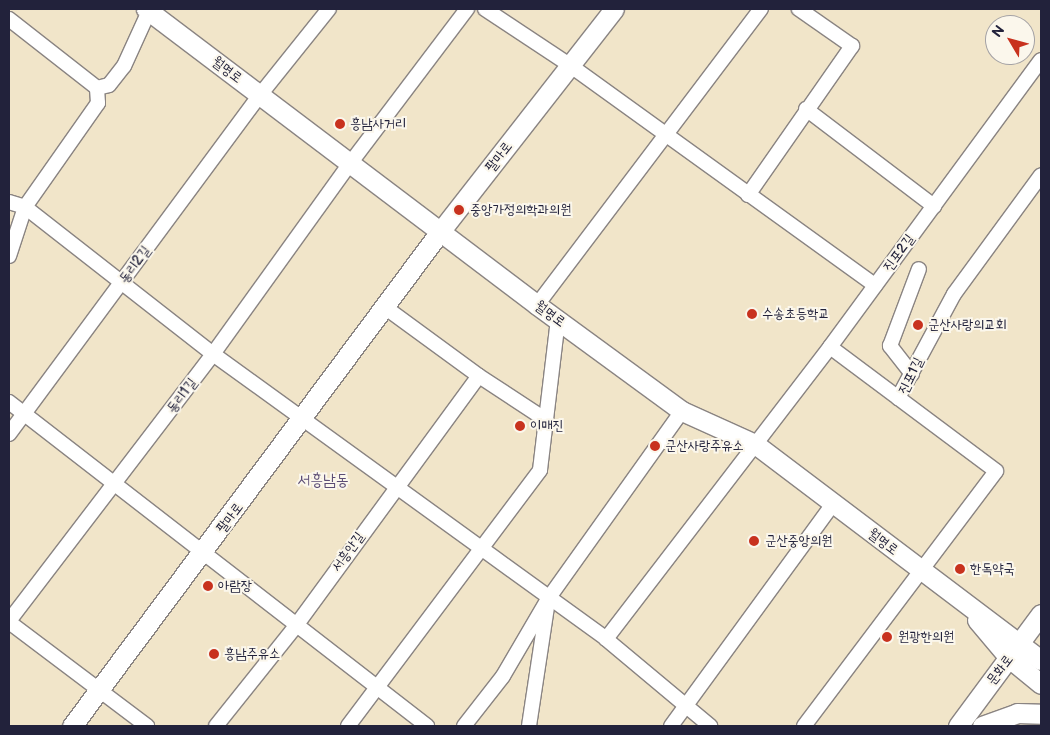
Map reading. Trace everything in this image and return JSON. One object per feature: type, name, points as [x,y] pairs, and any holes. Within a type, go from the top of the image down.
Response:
[{"type":"street","name":"월명로","points":[[148,9],[348,165],[682,411],[755,444],[963,604],[1014,651],[1041,684]]},
{"type":"street","points":[[97,88],[109,85],[124,66],[148,9]]},
{"type":"street","name":"동리2길","points":[[9,434],[260,95],[329,9]]},
{"type":"street","name":"동리1길","points":[[9,621],[213,354],[348,165],[467,9]]},
{"type":"street","points":[[485,9],[571,66],[664,136],[875,285]]},
{"type":"street","name":"팔마로","points":[[72,726],[203,554],[386,308],[439,233],[614,9]]},
{"type":"street","points":[[537,305],[761,9]]},
{"type":"street","points":[[748,195],[806,109],[852,46],[799,9]]},
{"type":"street","points":[[9,19],[97,88],[98,103],[25,207],[9,256]]},
{"type":"street","name":"진포2길","points":[[606,640],[830,347],[1041,60]]},
{"type":"street","points":[[806,109],[934,206]]},
{"type":"street","name":"진포1길","points":[[921,570],[996,470],[898,398],[954,294],[1041,175]]},
{"type":"street","points":[[9,202],[25,207],[213,354],[304,418],[395,487],[482,548],[548,599],[606,640],[687,704],[710,726]]},
{"type":"street","points":[[912,374],[890,346],[919,269]]},
{"type":"street","points":[[386,308],[479,376],[546,420]]},
{"type":"street","points":[[348,726],[540,470],[558,320]]},
{"type":"street","points":[[830,347],[898,398]]},
{"type":"street","name":"서흥안길","points":[[216,726],[295,627],[395,487],[479,376]]},
{"type":"street","points":[[9,402],[117,482],[203,554],[295,627],[427,726]]},
{"type":"street","points":[[464,726],[518,654],[548,599],[682,411]]},
{"type":"street","points":[[671,726],[833,504]]},
{"type":"street","points":[[804,726],[921,570]]},
{"type":"street","points":[[529,726],[548,599]]},
{"type":"street","name":"문화로","points":[[958,726],[1041,614]]},
{"type":"street","points":[[9,621],[98,691],[147,726]]},
{"type":"street","name":"월명로","points":[[1014,651],[1041,660]]},
{"type":"street","points":[[982,726],[1017,713],[1041,714]]},
{"type":"place","name":"흥남사거리","points":[[340,124]]},
{"type":"place","name":"중앙가정의학과의원","points":[[459,210]]},
{"type":"place","name":"수송초등학교","points":[[752,314]]},
{"type":"place","name":"군산사랑의교회","points":[[918,325]]},
{"type":"place","name":"이매진","points":[[520,426]]},
{"type":"place","name":"군산사랑주유소","points":[[655,446]]},
{"type":"place","name":"군산중앙의원","points":[[754,541]]},
{"type":"place","name":"한독약국","points":[[960,569]]},
{"type":"place","name":"아람장","points":[[208,586]]},
{"type":"place","name":"원광한의원","points":[[887,637]]},
{"type":"place","name":"흥남주유소","points":[[214,654]]},
{"type":"district","name":"서흥남동","points":[[323,481]]}]
